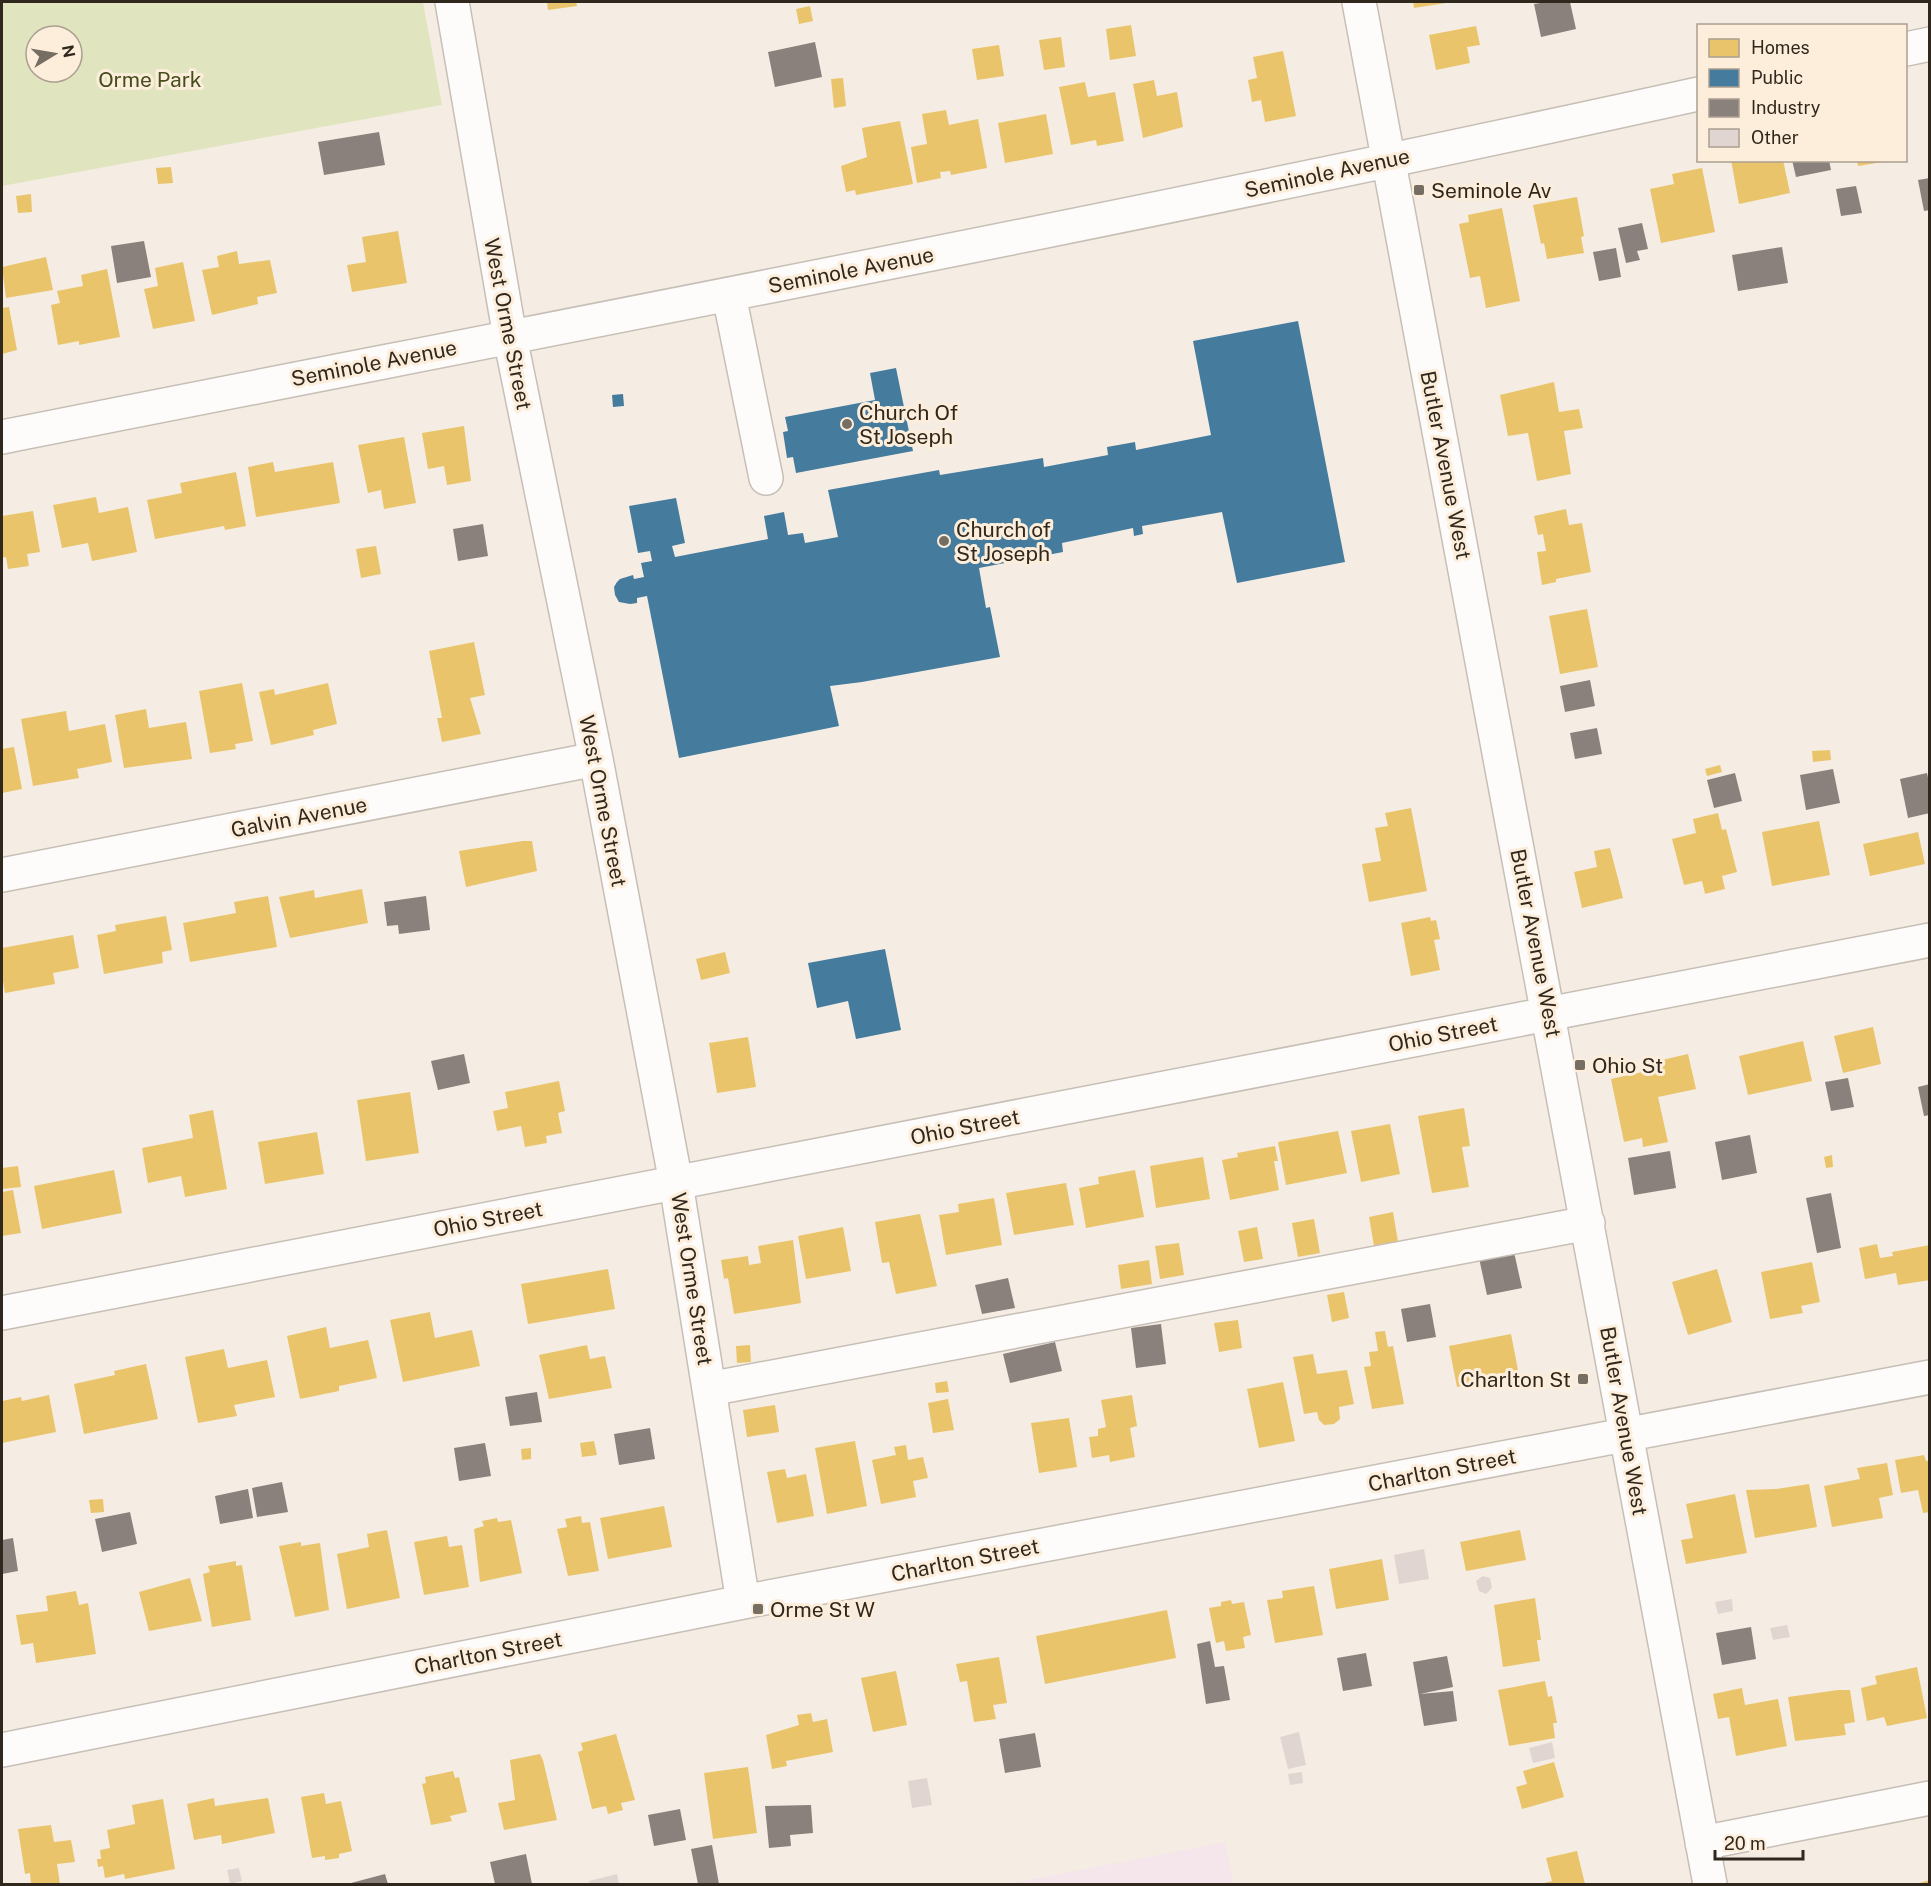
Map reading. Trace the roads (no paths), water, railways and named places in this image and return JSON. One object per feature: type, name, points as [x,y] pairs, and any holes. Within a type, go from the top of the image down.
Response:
[{"type":"street","name":"West Orme Street","points":[[452,2],[510,337],[596,759],[676,1183],[743,1602]]},
{"type":"street","name":"Butler Avenue West","points":[[1359,2],[1710,1884]]},
{"type":"street","points":[[1907,49],[1929,44]]},
{"type":"street","name":"Seminole Avenue","points":[[2,437],[729,295],[1389,161],[1697,94]]},
{"type":"street","points":[[729,295],[766,478]]},
{"type":"street","name":"Galvin Avenue","points":[[2,875],[596,759]]},
{"type":"street","name":"Ohio Street","points":[[2,1313],[1929,940]]},
{"type":"street","points":[[709,1389],[1588,1223]]},
{"type":"street","name":"Charlton Street","points":[[2,1750],[743,1602],[1929,1377]]},
{"type":"street","points":[[1702,1842],[1929,1798]]},
{"type":"place","name":"Seminole Av","points":[[1419,190]]},
{"type":"place","name":"Church Of St Joseph","points":[[847,424]]},
{"type":"place","name":"Church of St Joseph","points":[[944,541]]},
{"type":"place","name":"Ohio St","points":[[1580,1065]]},
{"type":"place","name":"Charlton St","points":[[1583,1379]]},
{"type":"place","name":"Orme St W","points":[[758,1609]]},
{"type":"park label","name":"Orme Park","points":[[150,79]]}]
